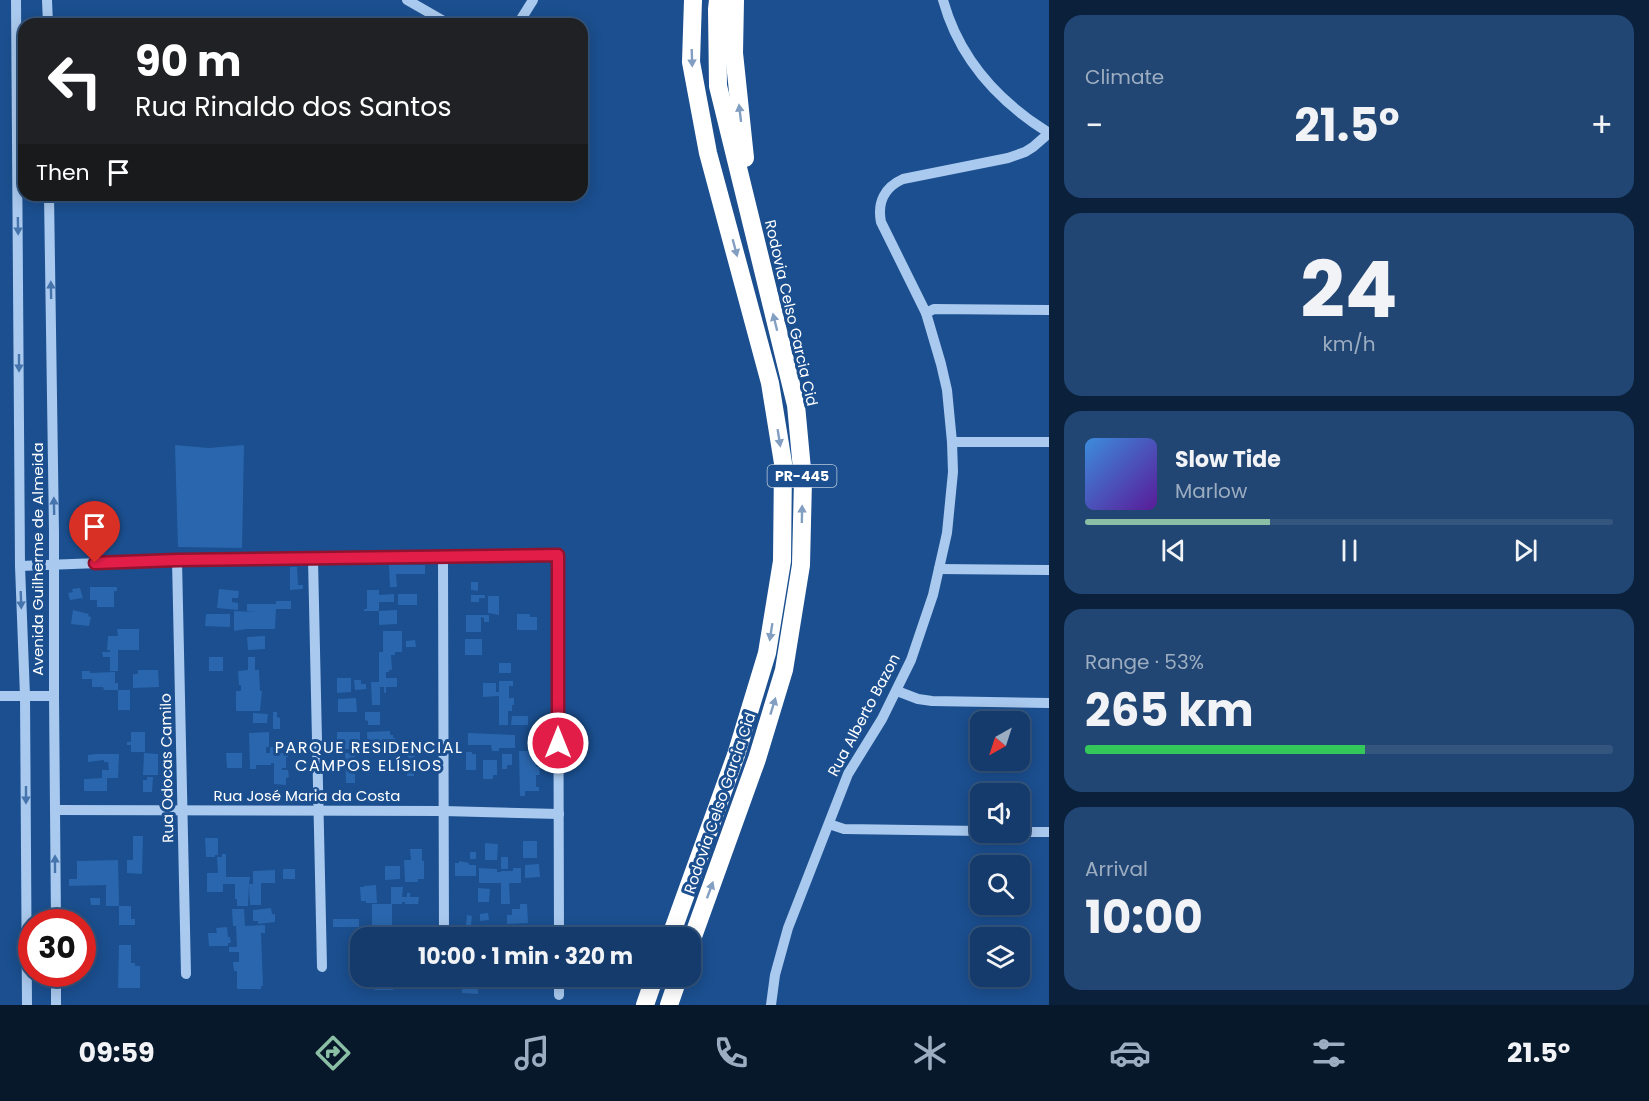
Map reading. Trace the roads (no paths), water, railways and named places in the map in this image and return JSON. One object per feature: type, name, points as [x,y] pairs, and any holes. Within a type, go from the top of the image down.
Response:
[{"type":"highway","name":"Rodovia Celso Garcia Cid","points":[[674,927],[736,755],[767,653],[782,561],[783,463],[765,361],[708,153],[691,62],[693,0]]},
{"type":"highway","name":"Rodovia Celso Garcia Cid","points":[[696,927],[757,759],[784,670],[801,565],[803,480],[796,405],[718,87],[718,0]]},
{"type":"highway","points":[[735,0],[734,53],[753,234]]},
{"type":"highway","points":[[645,1005],[651,987]]},
{"type":"highway","points":[[669,1005],[675,987]]},
{"type":"street","name":"Avenida Guilherme de Almeida","points":[[16,0],[20,566],[26,696],[27,1005]]},
{"type":"street","points":[[47,0],[48,18]]},
{"type":"street","points":[[407,0],[438,18]]},
{"type":"street","points":[[522,18],[533,0]]},
{"type":"street","points":[[943,0],[961,45],[985,80],[1014,109],[1049,133]]},
{"type":"street","name":"Rua Alberto Bazon","points":[[771,1005],[775,975],[788,928],[848,774],[877,729],[897,691],[922,627],[947,533],[951,502],[952,442],[947,390],[935,338],[926,313],[881,222],[880,209],[883,197],[891,186],[903,178],[1017,156],[1033,147],[1049,133]]},
{"type":"street","name":"Avenida Guilherme de Almeida","points":[[50,201],[56,909]]},
{"type":"street","points":[[926,313],[934,309],[1049,310]]},
{"type":"street","points":[[952,442],[1049,442]]},
{"type":"street","points":[[20,566],[177,560],[558,555],[559,927]]},
{"type":"street","points":[[443,556],[444,927]]},
{"type":"street","points":[[313,559],[322,967]]},
{"type":"street","name":"Rua Odocas Camilo","points":[[177,560],[186,974]]},
{"type":"street","points":[[939,569],[1049,570]]},
{"type":"street","points":[[897,691],[918,699],[932,701],[1049,703]]},
{"type":"street","points":[[0,696],[54,696]]},
{"type":"street","name":"Rua José Maria da Costa","points":[[55,810],[443,811],[559,814]]},
{"type":"street","points":[[829,825],[844,830],[970,831]]},
{"type":"street","points":[[1030,832],[1049,832]]},
{"type":"street","points":[[56,987],[56,1005]]},
{"type":"street","points":[[559,987],[559,995]]},
{"type":"district","name":"PARQUE RESIDENCIAL CAMPOS ELÍSIOS","points":[[369,756]]}]
